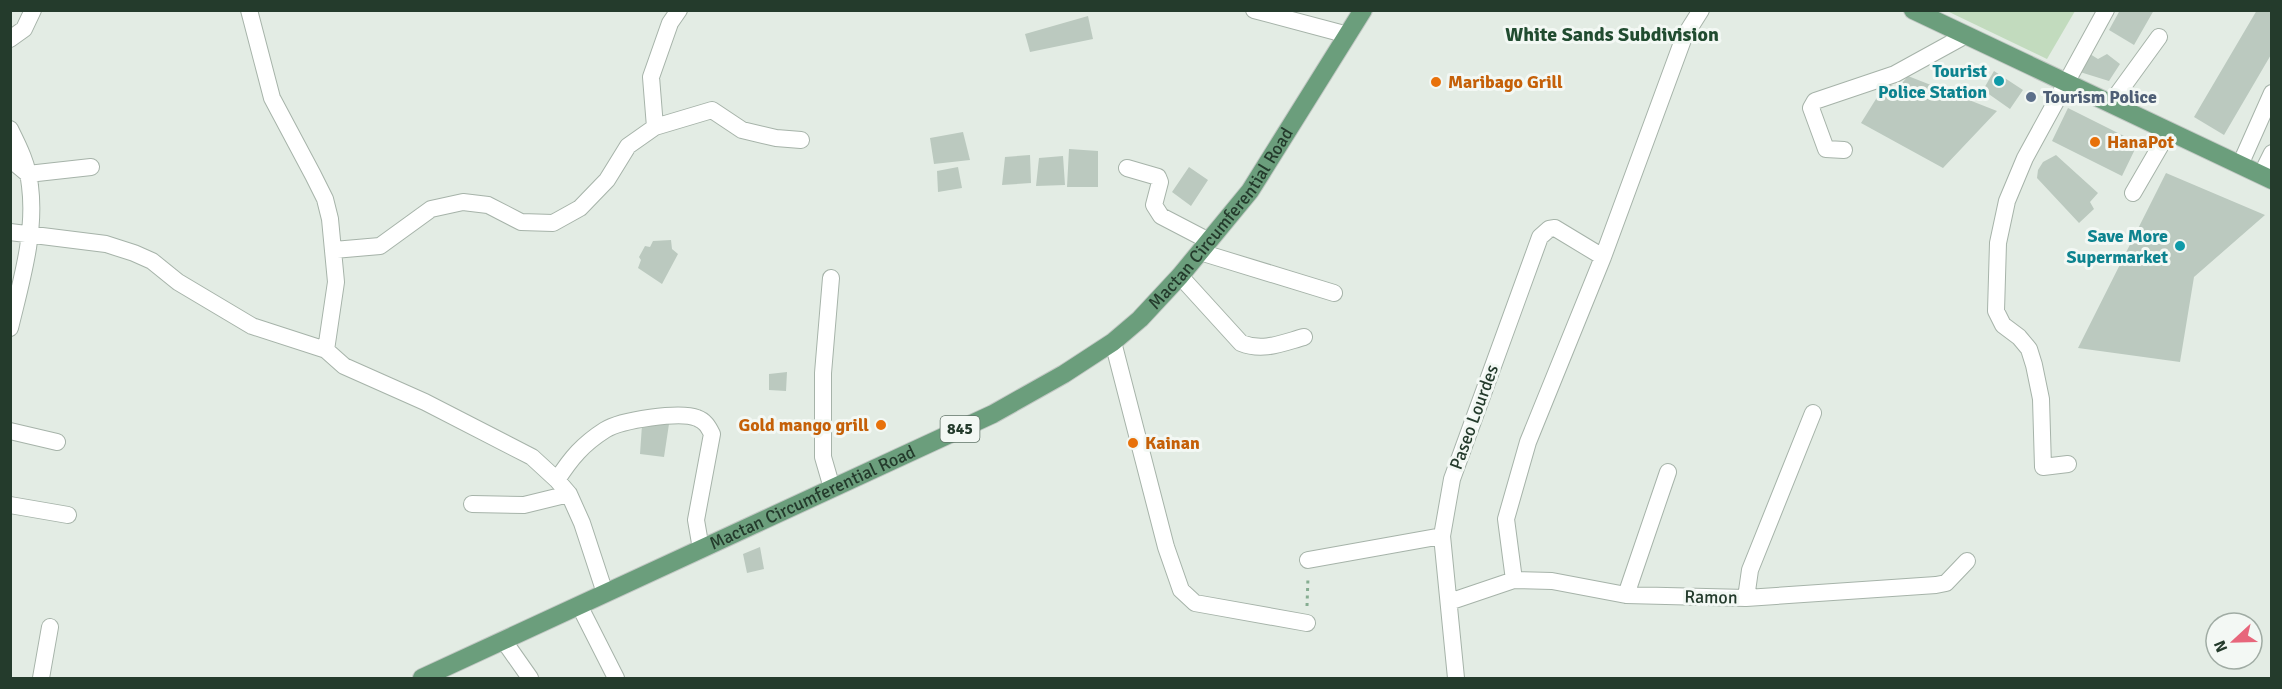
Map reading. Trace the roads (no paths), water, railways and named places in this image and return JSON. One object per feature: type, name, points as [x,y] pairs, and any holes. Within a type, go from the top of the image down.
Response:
[{"type":"main road","name":"Mactan Circumferential Road","points":[[422,678],[993,414],[1064,374],[1113,342],[1140,319],[1180,276],[1250,191],[1363,10]]},
{"type":"main road","points":[[1913,10],[2266,178]]},
{"type":"street","points":[[10,39],[24,29],[33,10]]},
{"type":"street","points":[[249,10],[272,98],[325,199],[330,219],[336,282],[326,350]]},
{"type":"street","points":[[655,126],[651,77],[670,22],[679,10]]},
{"type":"street","points":[[1254,10],[1348,35]]},
{"type":"street","points":[[1514,580],[1506,519],[1528,442],[1603,257],[1684,37],[1701,10]]},
{"type":"street","points":[[2068,464],[2043,467],[2041,399],[2029,349],[2019,337],[2003,325],[1996,311],[1998,243],[2007,201],[2025,158],[2106,10]]},
{"type":"street","points":[[1844,150],[1826,149],[1811,108],[1815,101],[1895,74],[1965,35]]},
{"type":"street","points":[[2111,103],[2159,37]]},
{"type":"street","points":[[2240,165],[2271,93]]},
{"type":"street","points":[[334,250],[380,246],[431,209],[463,202],[488,205],[521,222],[553,224],[580,208],[607,180],[628,146],[655,126],[712,110],[742,130],[776,138],[801,140]]},
{"type":"street","points":[[10,129],[24,158],[32,220],[10,328]]},
{"type":"street","points":[[2133,193],[2169,131]]},
{"type":"street","points":[[2266,178],[2271,153]]},
{"type":"street","points":[[10,159],[27,174],[91,167]]},
{"type":"street","points":[[1127,168],[1158,177],[1160,182],[1154,205],[1161,216],[1204,247],[1334,293]]},
{"type":"street","name":"Paseo Lourdes","points":[[1456,678],[1442,536],[1452,478],[1540,237],[1549,229],[1556,228],[1603,257]]},
{"type":"street","points":[[10,232],[106,244],[134,253],[152,261],[178,282],[252,326],[326,350],[344,366],[425,402],[532,457],[569,494],[582,523],[605,593]]},
{"type":"street","points":[[1180,276],[1241,343],[1264,348],[1304,337]]},
{"type":"street","points":[[831,278],[823,373],[823,457],[832,488]]},
{"type":"street","points":[[1113,342],[1166,547],[1181,590],[1195,603],[1307,623]]},
{"type":"street","points":[[1746,598],[1750,570],[1814,412]]},
{"type":"street","points":[[557,480],[572,456],[606,429],[624,421],[658,417],[694,417],[706,423],[712,434],[696,520],[701,549]]},
{"type":"street","points":[[10,431],[57,442]]},
{"type":"street","points":[[1626,595],[1668,472]]},
{"type":"street","points":[[472,504],[524,505],[569,494]]},
{"type":"street","points":[[10,505],[68,515]]},
{"type":"street","points":[[1308,560],[1442,536]]},
{"type":"street","name":"Ramon","points":[[1449,602],[1514,580],[1552,581],[1626,595],[1746,598],[1936,585],[1946,583],[1967,561]]},
{"type":"street","points":[[579,605],[616,678]]},
{"type":"street","points":[[41,678],[50,627]]},
{"type":"street","points":[[504,641],[530,678]]},
{"type":"place","name":"Tourist Police Station","points":[[1999,81]]},
{"type":"place","name":"Maribago Grill","points":[[1436,82]]},
{"type":"place","name":"Tourism Police","points":[[2031,97]]},
{"type":"place","name":"HanaPot","points":[[2095,142]]},
{"type":"place","name":"Save More Supermarket","points":[[2180,246]]},
{"type":"place","name":"Gold mango grill","points":[[881,425]]},
{"type":"place","name":"Kainan","points":[[1133,443]]},
{"type":"district","name":"White Sands Subdivision","points":[[1612,34]]}]
